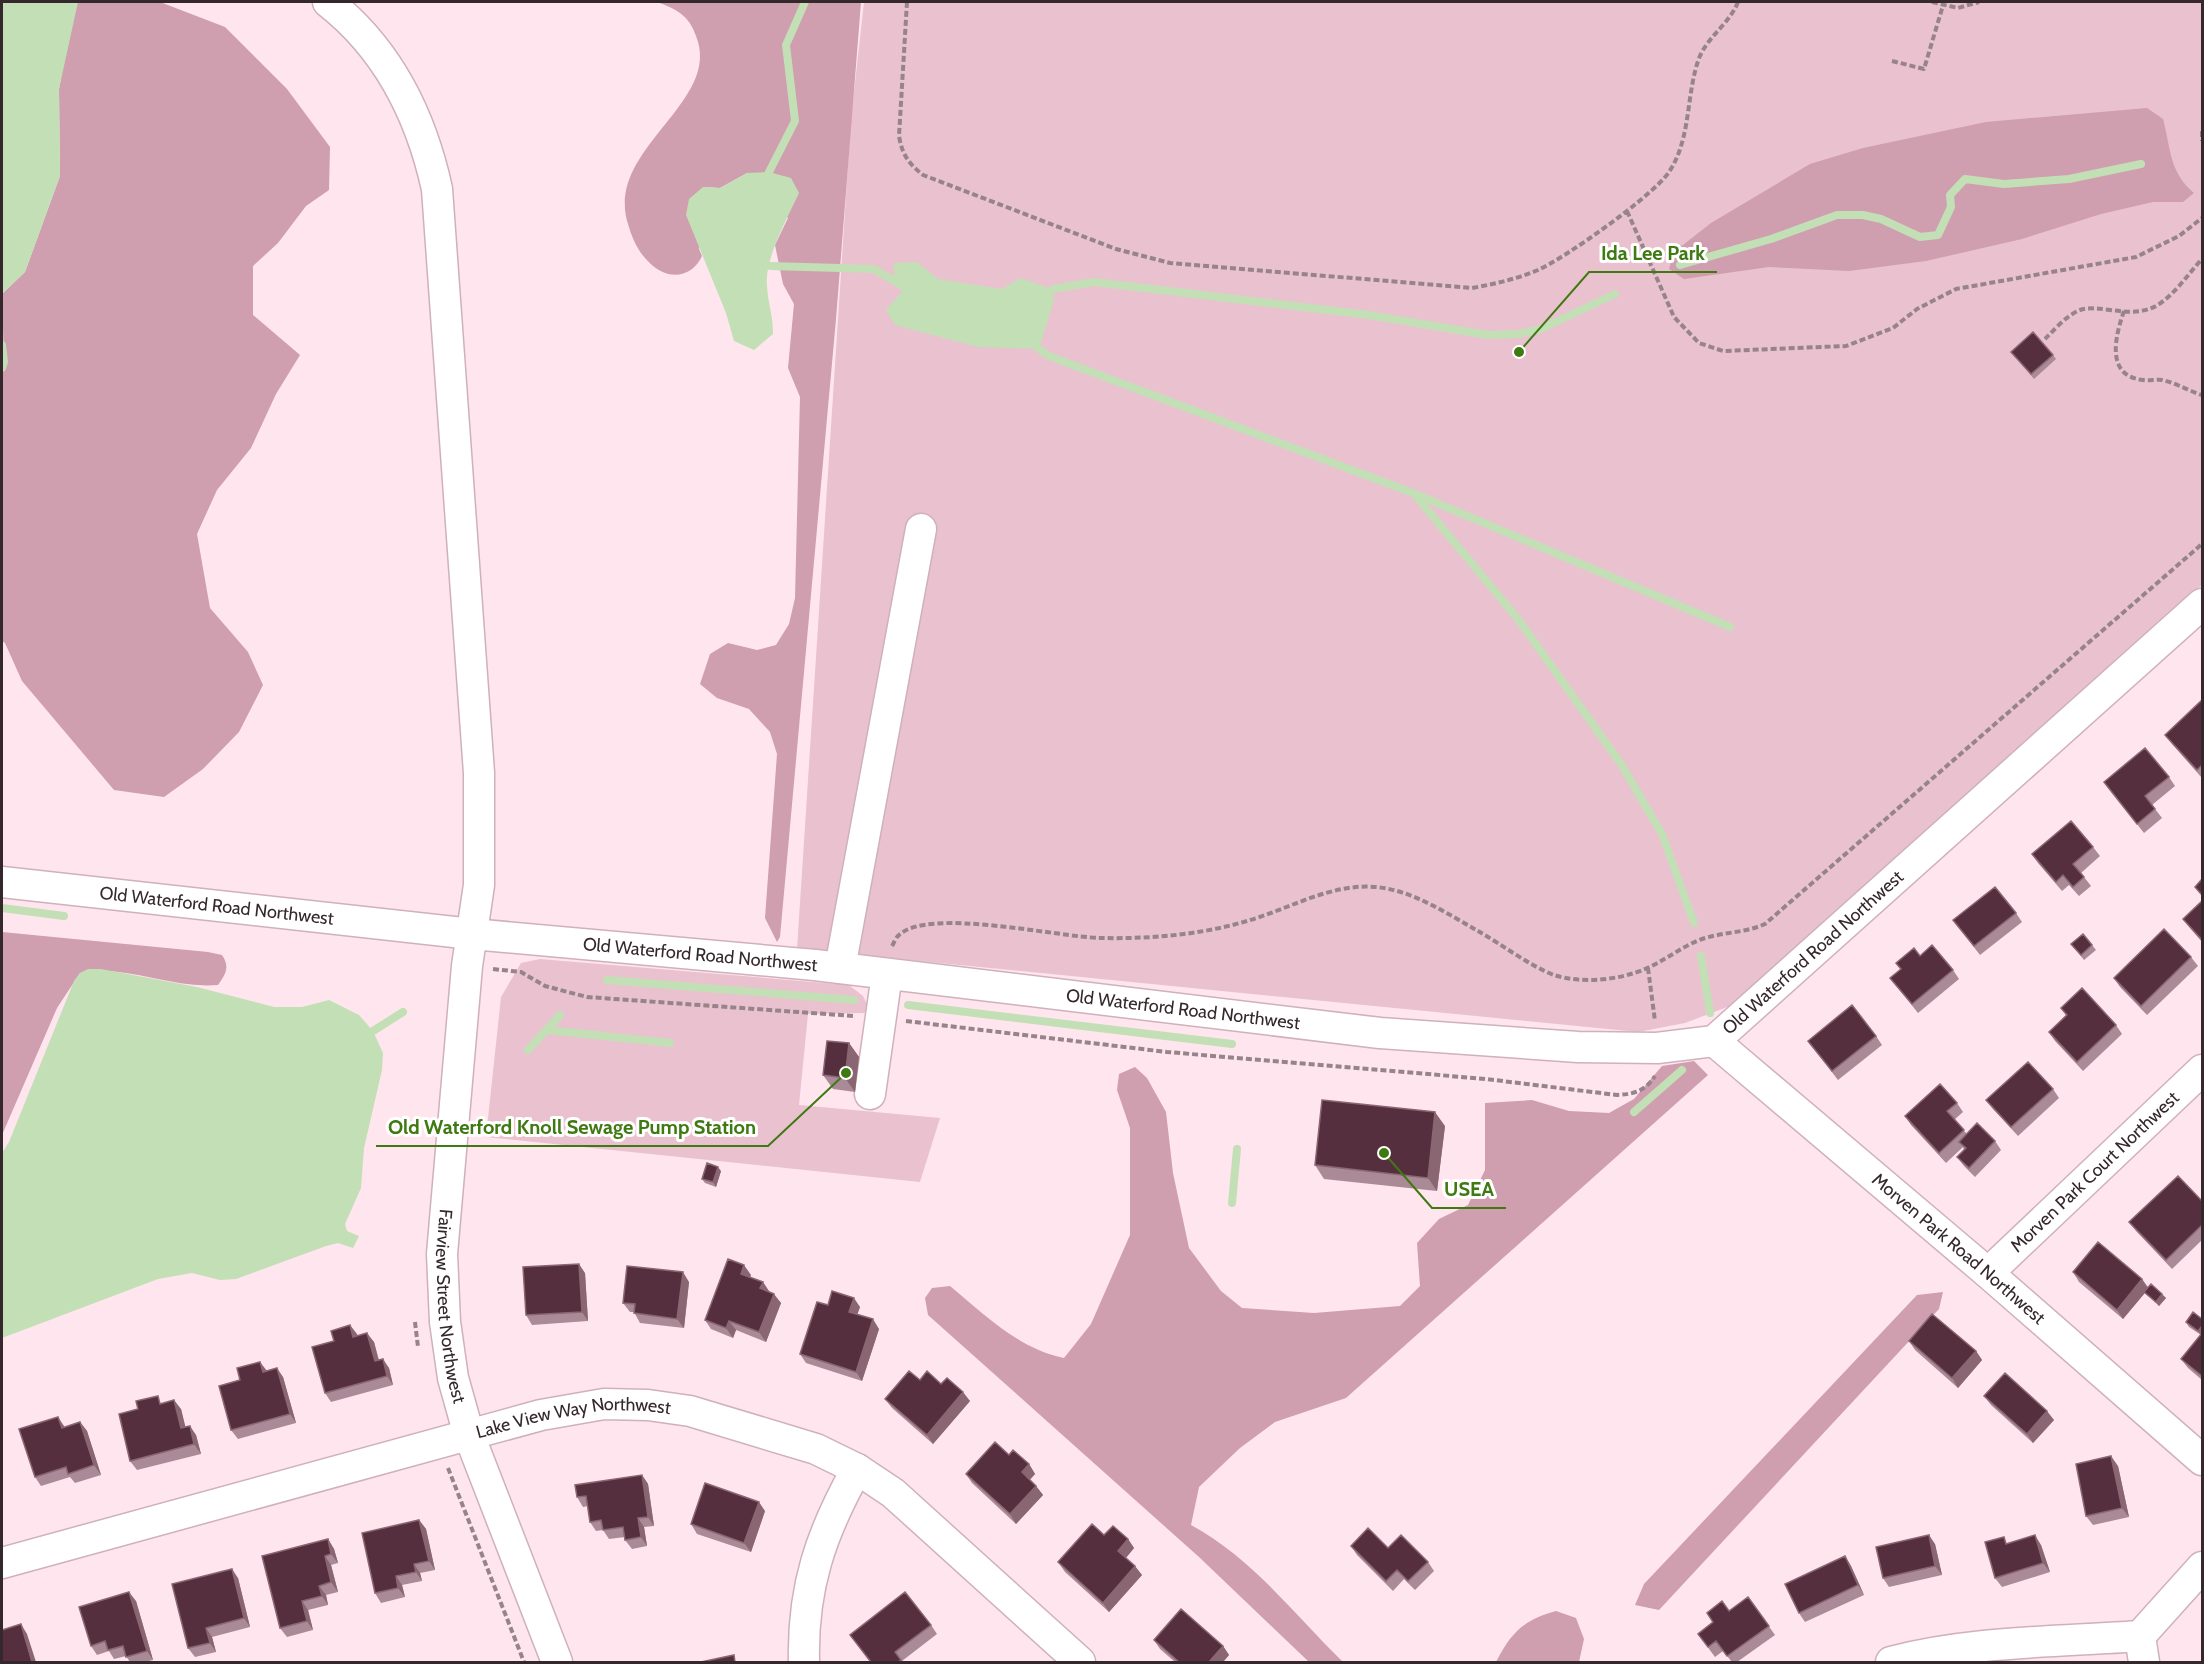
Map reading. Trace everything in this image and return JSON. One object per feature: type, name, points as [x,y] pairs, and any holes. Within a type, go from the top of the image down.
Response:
[{"type":"street","name":"Fairview Street Northwest","points":[[328,2],[366,38],[396,78],[416,117],[437,189],[479,773],[479,885],[467,966],[442,1254],[445,1322],[453,1378],[455,1439],[557,1662]]},
{"type":"street","points":[[840,969],[921,529]]},
{"type":"street","name":"Old Waterford Road Northwest","points":[[2,882],[472,934],[887,974],[1380,1033],[1578,1047],[1657,1048],[1713,1041],[2202,604]]},
{"type":"street","points":[[870,1094],[887,974]]},
{"type":"street","name":"Morven Park Road Northwest","points":[[1713,1041],[1988,1274],[2202,1460]]},
{"type":"street","name":"Morven Park Court Northwest","points":[[1988,1274],[2202,1070]]},
{"type":"street","name":"Lake View Way Northwest","points":[[2,1563],[565,1410],[604,1404],[648,1405],[690,1411],[816,1449],[857,1469],[893,1493],[1080,1662]]},
{"type":"street","points":[[804,1662],[803,1630],[808,1586],[821,1542],[857,1469]]},
{"type":"street","points":[[1891,1662],[1922,1654],[1981,1646],[2142,1649],[2202,1567]]},
{"type":"path","points":[[907,2],[899,136],[902,151],[909,164],[922,175],[1116,249],[1170,263],[1472,288],[1504,282],[1540,269],[1627,212],[1669,172],[1684,139],[1698,61],[1706,42],[1729,20],[1738,2]]},
{"type":"path","points":[[1932,2],[1959,8],[1979,2]]},
{"type":"path","points":[[1892,61],[1924,69],[1943,3]]},
{"type":"path","points":[[2202,131],[2202,141]]},
{"type":"path","points":[[1627,212],[1674,317],[1699,343],[1723,351],[1846,346],[1893,328],[1917,309],[1956,289],[2136,257],[2179,236],[2202,218]]},
{"type":"path","points":[[2045,339],[2079,310],[2092,308],[2111,312],[2135,312],[2151,308],[2168,296],[2202,259]]},
{"type":"path","points":[[2124,311],[2115,335],[2115,357],[2121,369],[2142,380],[2164,380],[2202,394]]},
{"type":"path","points":[[887,974],[891,949],[900,934],[929,924],[982,924],[1099,938],[1164,936],[1210,930],[1249,920],[1292,903],[1336,891],[1376,887],[1409,896],[1448,914],[1555,975],[1590,979],[1629,976],[1703,938],[1748,931],[1765,924],[2202,544]]},
{"type":"path","points":[[467,966],[521,972],[545,986],[588,997],[880,1018]]},
{"type":"path","points":[[415,1310],[420,1353]]},
{"type":"path","points":[[455,1439],[452,1478],[524,1662]]},
{"type":"shaded area","points":[[2,2],[78,2],[59,89],[60,176],[25,272],[2,294]]},
{"type":"shaded area","points":[[74,2],[160,2],[225,27],[287,89],[330,147],[329,190],[306,206],[278,243],[253,266],[253,315],[300,355],[276,394],[251,448],[217,490],[197,534],[210,608],[248,652],[263,685],[239,732],[203,769],[164,797],[114,790],[22,681],[2,641],[2,368],[4,362],[2,294],[25,272],[60,176],[59,89]]},
{"type":"shaded area","points":[[657,2],[861,2],[836,319],[780,937],[777,942],[765,918],[777,754],[770,732],[749,709],[717,698],[700,684],[710,654],[728,643],[757,650],[776,645],[789,624],[795,598],[800,397],[788,368],[794,304],[783,284],[775,245],[788,218],[747,173],[720,188],[703,187],[699,249],[702,256],[693,268],[681,274],[667,274],[653,266],[637,247],[628,224],[625,197],[632,172],[646,149],[680,105],[693,83],[700,60],[696,36],[690,23],[676,10]]},
{"type":"shaded area","points":[[864,2],[2202,2],[2202,585],[1730,1006],[1685,1023],[1638,1032],[797,949],[851,119]]},
{"type":"shaded area","points":[[2147,108],[2163,119],[2175,168],[2194,193],[2183,202],[2153,202],[2101,214],[2022,239],[1926,261],[1849,271],[1769,267],[1684,279],[1669,269],[1674,252],[1711,223],[1810,164],[1863,148],[1986,122]]},
{"type":"shaded area","points":[[769,172],[791,178],[799,193],[769,263],[767,286],[773,334],[754,350],[734,341],[726,313],[686,215],[689,199],[703,187],[720,188],[747,173]]},
{"type":"shaded area","points":[[917,262],[938,279],[1002,289],[1020,278],[1053,289],[1054,300],[1039,349],[978,347],[895,325],[886,310],[905,288],[894,283],[894,263]]},
{"type":"shaded area","points":[[2,932],[208,952],[222,955],[226,963],[226,970],[218,985],[183,984],[114,972],[80,973],[57,1008],[2,1135]]},
{"type":"shaded area","points":[[540,959],[849,985],[863,996],[870,1010],[864,1013],[808,1014],[799,1105],[940,1118],[920,1182],[486,1137],[501,997],[521,963]]},
{"type":"shaded area","points":[[88,969],[101,969],[197,987],[274,1007],[302,1007],[329,1000],[359,1015],[373,1031],[383,1053],[382,1070],[364,1148],[361,1188],[345,1224],[347,1231],[359,1236],[353,1248],[338,1243],[326,1246],[236,1279],[220,1280],[192,1273],[158,1279],[2,1338],[2,1153],[9,1142],[74,981],[80,973]]},
{"type":"shaded area","points":[[1694,1061],[1708,1075],[1346,1398],[1275,1422],[1240,1448],[1199,1487],[1191,1525],[1213,1538],[1253,1570],[1343,1662],[1309,1662],[1199,1557],[928,1315],[925,1298],[932,1288],[950,1286],[1003,1330],[1032,1347],[1064,1358],[1091,1324],[1130,1235],[1130,1128],[1117,1090],[1119,1074],[1135,1067],[1147,1078],[1166,1112],[1173,1173],[1189,1248],[1221,1291],[1242,1308],[1314,1313],[1400,1306],[1420,1286],[1417,1243],[1439,1219],[1468,1205],[1485,1170],[1485,1103],[1532,1100],[1569,1111],[1609,1113],[1634,1099],[1662,1066]]},
{"type":"shaded area","points":[[1943,1292],[1939,1309],[1659,1610],[1635,1605],[1644,1584],[1917,1295]]},
{"type":"shaded area","points":[[1556,1611],[1576,1618],[1584,1639],[1579,1662],[1496,1662],[1513,1635],[1526,1623]]},
{"type":"building","points":[[2033,332],[2053,355],[2031,374],[2011,352]]},
{"type":"building","points":[[2202,700],[2202,765],[2197,770],[2165,735]]},
{"type":"building","points":[[2145,748],[2169,777],[2145,796],[2155,809],[2137,824],[2104,782]]},
{"type":"building","points":[[2071,821],[2093,847],[2073,864],[2084,877],[2073,887],[2063,875],[2056,882],[2032,854]]},
{"type":"building","points":[[2202,879],[2202,895],[2195,887]]},
{"type":"building","points":[[1995,887],[2016,913],[1974,946],[1953,920]]},
{"type":"building","points":[[2202,901],[2202,940],[2183,919]]},
{"type":"building","points":[[2164,929],[2191,957],[2141,1006],[2114,978]]},
{"type":"building","points":[[2083,934],[2092,945],[2081,955],[2071,944]]},
{"type":"building","points":[[1932,945],[1953,970],[1912,1004],[1890,978],[1901,969],[1896,963],[1914,948],[1920,956]]},
{"type":"building","points":[[2082,988],[2116,1025],[2077,1062],[2049,1032],[2067,1015],[2061,1008]]},
{"type":"building","points":[[1852,1005],[1876,1036],[1832,1071],[1808,1041]]},
{"type":"building","points":[[827,1041],[849,1043],[845,1078],[823,1075]]},
{"type":"building","points":[[2028,1062],[2053,1089],[2011,1127],[1986,1100]]},
{"type":"building","points":[[1940,1084],[1957,1103],[1947,1111],[1964,1130],[1939,1153],[1905,1116]]},
{"type":"building","points":[[1322,1100],[1435,1112],[1428,1178],[1315,1165]]},
{"type":"building","points":[[1977,1123],[1995,1141],[1969,1168],[1957,1157],[1966,1148],[1959,1142]]},
{"type":"building","points":[[707,1163],[718,1167],[713,1182],[702,1179]]},
{"type":"building","points":[[2178,1176],[2202,1201],[2202,1225],[2166,1260],[2129,1222]]},
{"type":"building","points":[[2098,1242],[2142,1279],[2117,1310],[2073,1272]]},
{"type":"building","points":[[728,1259],[744,1265],[741,1274],[763,1282],[760,1288],[774,1294],[759,1332],[729,1321],[726,1328],[705,1320]]},
{"type":"building","points":[[579,1264],[582,1312],[526,1315],[523,1267]]},
{"type":"building","points":[[627,1266],[683,1272],[677,1319],[634,1313],[635,1304],[623,1303]]},
{"type":"building","points":[[2151,1284],[2162,1294],[2156,1302],[2144,1292]]},
{"type":"building","points":[[832,1291],[854,1298],[849,1312],[873,1319],[856,1372],[800,1354],[817,1302],[828,1305]]},
{"type":"building","points":[[2193,1312],[2202,1319],[2202,1326],[2198,1331],[2186,1322]]},
{"type":"building","points":[[1932,1314],[1976,1351],[1952,1378],[1909,1341]]},
{"type":"building","points":[[350,1325],[353,1337],[367,1333],[375,1361],[383,1359],[387,1376],[325,1393],[312,1347],[334,1341],[331,1331]]},
{"type":"building","points":[[2202,1333],[2202,1376],[2181,1359]]},
{"type":"building","points":[[260,1362],[263,1372],[277,1368],[290,1414],[231,1430],[219,1386],[240,1380],[237,1368]]},
{"type":"building","points":[[909,1371],[920,1380],[927,1371],[941,1384],[947,1378],[963,1392],[927,1435],[885,1399]]},
{"type":"building","points":[[2005,1373],[2047,1411],[2027,1434],[1984,1396]]},
{"type":"building","points":[[158,1396],[160,1404],[174,1400],[181,1428],[190,1426],[194,1444],[130,1461],[119,1414],[138,1409],[136,1401]]},
{"type":"building","points":[[58,1417],[62,1428],[80,1422],[94,1465],[68,1474],[66,1467],[35,1477],[19,1429]]},
{"type":"building","points":[[995,1442],[1009,1455],[1013,1450],[1029,1464],[1022,1472],[1036,1486],[1010,1514],[966,1474]]},
{"type":"building","points":[[2111,1456],[2122,1508],[2086,1516],[2076,1464]]},
{"type":"building","points":[[642,1475],[648,1517],[638,1518],[641,1537],[625,1540],[623,1527],[603,1530],[601,1520],[590,1522],[586,1496],[577,1497],[575,1485]]},
{"type":"building","points":[[705,1483],[759,1502],[744,1543],[691,1524]]},
{"type":"building","points":[[419,1520],[429,1561],[414,1564],[416,1572],[396,1576],[398,1588],[375,1593],[362,1533]]},
{"type":"building","points":[[1092,1524],[1104,1535],[1113,1526],[1128,1539],[1118,1551],[1135,1566],[1103,1603],[1058,1562]]},
{"type":"building","points":[[1368,1528],[1388,1548],[1401,1535],[1428,1562],[1408,1581],[1397,1570],[1386,1581],[1351,1546]]},
{"type":"building","points":[[1929,1535],[1935,1566],[1883,1578],[1876,1547]]},
{"type":"building","points":[[2035,1535],[2043,1563],[1995,1578],[1985,1542],[2004,1537],[2006,1544]]},
{"type":"building","points":[[328,1539],[331,1554],[325,1556],[331,1582],[319,1586],[322,1596],[302,1601],[307,1621],[280,1628],[262,1556]]},
{"type":"building","points":[[1845,1556],[1858,1585],[1799,1613],[1785,1584]]},
{"type":"building","points":[[232,1569],[244,1618],[206,1628],[210,1643],[188,1648],[172,1584]]},
{"type":"building","points":[[129,1592],[147,1651],[126,1657],[123,1646],[108,1650],[105,1641],[91,1646],[79,1607]]},
{"type":"building","points":[[905,1592],[931,1625],[895,1652],[901,1660],[898,1662],[871,1662],[850,1635]]},
{"type":"building","points":[[1748,1597],[1769,1626],[1727,1656],[1716,1641],[1708,1647],[1698,1634],[1713,1622],[1707,1613],[1722,1601],[1729,1611]]},
{"type":"building","points":[[1181,1609],[1223,1646],[1209,1662],[1179,1662],[1154,1640]]},
{"type":"building","points":[[21,1624],[32,1662],[2,1662],[2,1630]]},
{"type":"building","points":[[734,1655],[735,1662],[701,1662]]},
{"type":"waterway","points":[[769,172],[795,121],[786,45],[805,2]]},
{"type":"waterway","points":[[1680,265],[1771,239],[1837,215],[1863,215],[1881,219],[1920,237],[1938,235],[1951,207],[1950,195],[1965,179],[2004,184],[2069,179],[2141,164]]},
{"type":"waterway","points":[[770,266],[874,269],[906,288]]},
{"type":"waterway","points":[[1053,289],[1094,282],[1369,315],[1488,335],[1519,334],[1541,329],[1615,294]]},
{"type":"waterway","points":[[2,345],[4,362],[2,368]]},
{"type":"waterway","points":[[1039,349],[1049,356],[1413,493],[1730,627]]},
{"type":"waterway","points":[[1415,495],[1518,619],[1621,764],[1662,834],[1694,923]]},
{"type":"waterway","points":[[2,908],[64,916]]},
{"type":"waterway","points":[[1701,956],[1710,1013]]},
{"type":"waterway","points":[[607,980],[854,1000]]},
{"type":"waterway","points":[[908,1005],[1232,1044]]},
{"type":"waterway","points":[[373,1031],[403,1012]]},
{"type":"waterway","points":[[528,1050],[560,1015]]},
{"type":"waterway","points":[[547,1030],[670,1043]]},
{"type":"waterway","points":[[1634,1112],[1682,1070]]},
{"type":"waterway","points":[[1232,1203],[1237,1149]]},
{"type":"place","name":"Ida Lee Park","points":[[1519,352]]},
{"type":"place","name":"Old Waterford Knoll Sewage Pump Station","points":[[846,1073]]},
{"type":"place","name":"USEA","points":[[1384,1153]]}]
